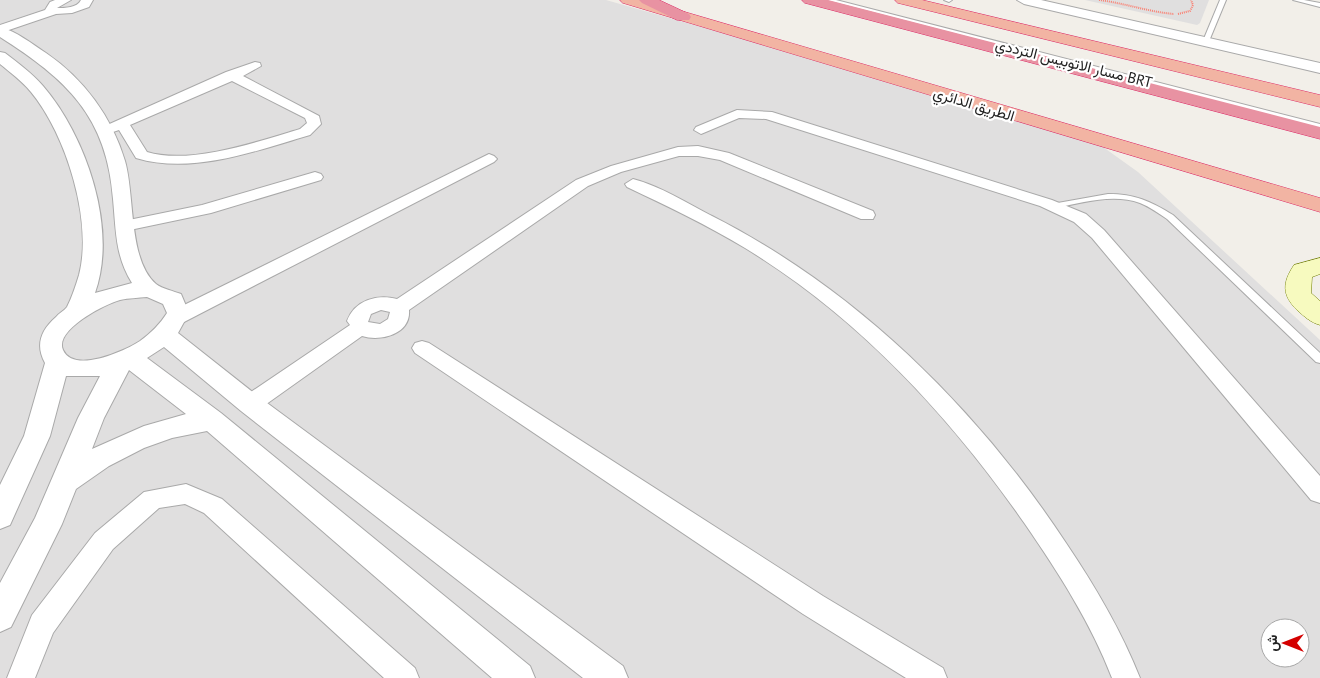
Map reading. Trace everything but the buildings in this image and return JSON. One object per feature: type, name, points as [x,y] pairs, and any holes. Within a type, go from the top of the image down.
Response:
[{"type":"highway","name":"الطريق الدائري","points":[[628,0],[1320,205]]},
{"type":"highway","points":[[647,0],[683,17]]},
{"type":"highway","points":[[810,0],[1320,133]]},
{"type":"highway","points":[[854,0],[1320,117]]},
{"type":"highway","points":[[903,0],[1320,102]]},
{"type":"main road","points":[[1320,266],[1310,268],[1300,275],[1298,296],[1320,316]]},
{"type":"street","points":[[0,30],[52,9],[62,0]]},
{"type":"street","points":[[0,20],[52,9],[78,8],[87,3],[86,0]]},
{"type":"street","points":[[1024,0],[1320,68]]},
{"type":"street","points":[[1037,0],[1162,28],[1184,36]]},
{"type":"street","points":[[0,30],[46,60],[71,81],[91,106],[104,130],[119,174],[128,258],[138,278],[149,290]]},
{"type":"street","points":[[0,56],[24,76],[46,101],[66,137],[81,175],[89,211],[92,262],[76,312]]},
{"type":"street","points":[[104,130],[255,66]]},
{"type":"street","points":[[122,124],[141,155],[166,161],[192,158],[295,136],[305,132],[314,124],[314,119],[310,116],[231,75]]},
{"type":"street","points":[[701,130],[737,114],[767,115],[1055,206],[1080,218],[1098,234],[1320,493]]},
{"type":"street","points":[[250,404],[360,328],[373,332],[390,328],[400,318],[398,308],[582,183],[616,168],[678,152],[698,151],[724,156],[867,215]]},
{"type":"street","points":[[171,326],[176,303],[172,298],[158,291],[149,290],[112,294],[76,312],[60,327],[51,342],[53,356],[58,361],[73,368],[83,369],[125,360],[150,348],[171,326],[489,159]]},
{"type":"street","points":[[125,226],[205,209],[315,177]]},
{"type":"street","points":[[633,184],[731,232],[790,269],[841,309],[907,368],[962,425],[1019,494],[1083,591],[1104,628],[1126,678]]},
{"type":"street","points":[[171,326],[250,404],[611,678]]},
{"type":"street","points":[[422,348],[813,606],[933,678]]},
{"type":"street","points":[[125,360],[212,420],[373,558],[518,678]]},
{"type":"street","points":[[0,616],[47,524],[91,418],[125,360]]},
{"type":"street","points":[[0,516],[37,436],[58,361]]},
{"type":"street","points":[[65,481],[101,457],[139,438],[176,426],[212,420]]},
{"type":"street","points":[[21,678],[42,625],[104,541],[153,499],[186,494],[213,506],[405,678]]},
{"type":"lane","name":"مسار الاتوبيس الترددي BRT","points":[[829,0],[1320,126]]},
{"type":"lane","points":[[1206,41],[1224,0]]},
{"type":"lane","points":[[1296,0],[1320,5]]},
{"type":"lane","points":[[1055,206],[1091,198],[1121,196],[1142,201],[1170,217],[1320,359]]},
{"type":"path","points":[[1099,0],[1123,3],[1159,13],[1178,14],[1190,11],[1193,5],[1191,0]]},
{"type":"shaded area","points":[[0,0],[606,0],[1045,124],[1103,147],[1138,172],[1320,340],[1320,678],[0,678]]},
{"type":"shaded area","points":[[1085,0],[1209,0],[1200,23],[1197,25]]}]
